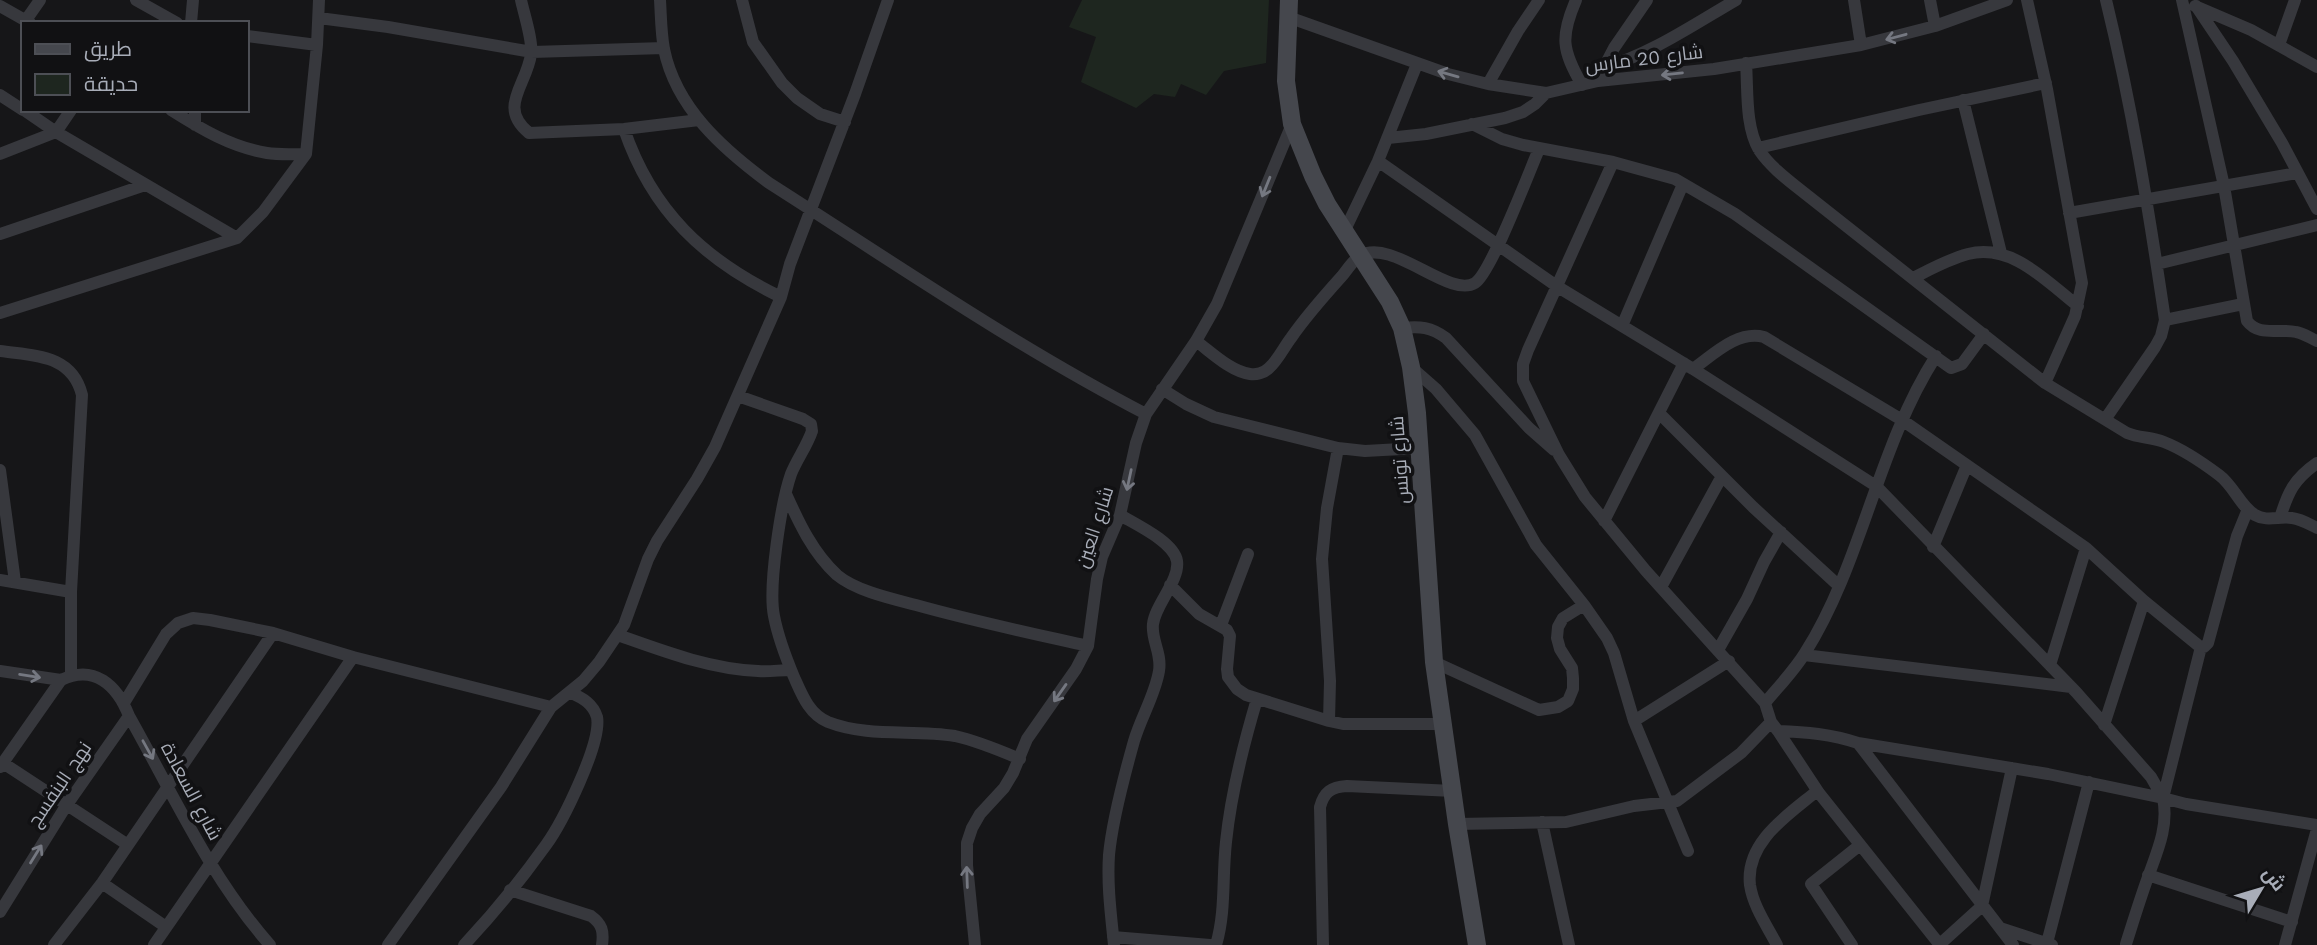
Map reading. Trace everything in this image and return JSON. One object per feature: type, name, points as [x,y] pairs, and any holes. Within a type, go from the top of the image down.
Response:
[{"type":"street","points":[[0,6],[28,21],[40,0]]},
{"type":"street","points":[[136,0],[173,21]]},
{"type":"street","points":[[191,21],[193,0]]},
{"type":"street","points":[[0,313],[237,238],[287,183],[306,154],[320,0]]},
{"type":"street","points":[[520,0],[532,52],[514,103],[514,114],[518,124],[529,133],[624,129],[699,120]]},
{"type":"street","points":[[660,0],[664,48],[677,88],[699,120],[740,161],[811,210],[1020,341],[1102,391],[1146,414]]},
{"type":"street","points":[[742,0],[753,41],[782,83],[797,98],[820,114],[845,122]]},
{"type":"street","points":[[388,945],[501,788],[551,707],[570,693],[599,662],[618,635],[657,541],[697,479],[738,396],[781,297],[790,264],[845,122],[888,0]]},
{"type":"street","points":[[1488,84],[1539,0]]},
{"type":"street","points":[[1576,0],[1564,40],[1582,85]]},
{"type":"street","points":[[1598,81],[1614,48],[1647,0]]},
{"type":"street","points":[[1603,68],[1622,63],[1647,51],[1736,0]]},
{"type":"street","points":[[1854,0],[1861,45]]},
{"type":"street","points":[[1930,0],[1936,26]]},
{"type":"street","name":"شارع 20 مارس","points":[[1288,9],[1417,64],[1488,84],[1546,93],[1598,81],[1667,75],[1861,45],[1936,26],[2007,0]]},
{"type":"street","points":[[2027,0],[2046,83],[2082,283],[2078,306],[2065,343],[2045,383]]},
{"type":"street","points":[[2106,0],[2122,62],[2165,320],[2155,347],[2106,418]]},
{"type":"street","points":[[2279,45],[2295,0]]},
{"type":"street","points":[[2187,2],[2251,30],[2317,67]]},
{"type":"street","points":[[2187,2],[2258,102],[2317,209]]},
{"type":"street","points":[[2187,2],[2224,186],[2247,321],[2254,329],[2264,332],[2295,331],[2317,341]]},
{"type":"street","name":"شارع تونس","points":[[1288,9],[1286,81],[1292,124],[1313,176],[1343,232],[1390,302],[1402,328],[1411,367],[1434,662],[1477,945]]},
{"type":"street","points":[[319,18],[532,52],[664,48]]},
{"type":"street","points":[[248,36],[317,45]]},
{"type":"street","points":[[1746,63],[1751,130],[1758,148],[1777,171],[2045,383],[2137,437],[2165,442],[2216,473],[2256,516],[2266,519],[2298,519],[2317,528]]},
{"type":"street","points":[[1343,232],[1378,161],[1417,64]]},
{"type":"street","points":[[1758,148],[2046,83]]},
{"type":"street","points":[[1388,138],[1426,134],[1504,118],[1523,112],[1546,93]]},
{"type":"street","points":[[0,95],[21,109]]},
{"type":"street","points":[[1963,100],[2001,253]]},
{"type":"street","points":[[26,112],[237,238]]},
{"type":"street","points":[[0,154],[56,132],[70,112]]},
{"type":"street","points":[[174,112],[224,141],[246,149],[270,154],[306,154]]},
{"type":"street","points":[[195,112],[195,125]]},
{"type":"street","name":"شارع العين","points":[[975,945],[968,888],[967,843],[972,828],[980,814],[1004,788],[1020,759],[1027,739],[1069,679],[1088,646],[1099,568],[1120,515],[1136,443],[1146,414],[1196,341],[1217,304],[1292,124]]},
{"type":"street","points":[[1472,124],[1502,139],[1539,149],[1613,162],[1675,179],[1735,214],[1951,368],[1959,367],[1984,334]]},
{"type":"street","points":[[624,129],[633,155],[647,181],[697,244],[745,280],[781,297]]},
{"type":"street","points":[[1196,341],[1236,369],[1256,375],[1263,372],[1360,256],[1380,252],[1432,275],[1467,286],[1475,283],[1498,245],[1539,149]]},
{"type":"street","points":[[1378,161],[1558,287],[1876,486],[2071,687],[2151,777],[2165,807],[2160,846],[2126,945]]},
{"type":"street","points":[[1613,162],[1528,350],[1522,373],[1559,454],[1585,497],[1765,703],[1774,727],[1817,791],[1940,945],[1982,906],[2012,768]]},
{"type":"street","points":[[2069,213],[2297,173]]},
{"type":"street","points":[[1622,326],[1683,184]]},
{"type":"street","points":[[0,234],[145,185]]},
{"type":"street","points":[[2157,264],[2317,225]]},
{"type":"street","points":[[1913,278],[1969,254],[1990,251],[2001,253],[2026,265],[2078,306]]},
{"type":"street","points":[[2165,320],[2243,304]]},
{"type":"street","points":[[1402,328],[1420,326],[1434,329],[1446,338],[1529,428],[1559,454]]},
{"type":"street","points":[[1604,521],[1658,413],[1688,366],[1737,339],[1755,334],[1902,420],[2086,548],[2144,601],[2201,647]]},
{"type":"street","points":[[0,351],[53,360],[63,365],[79,383],[82,395],[66,678],[1,765],[128,845]]},
{"type":"street","points":[[1765,703],[1804,655],[1839,586],[1902,420],[1916,388],[1936,356]]},
{"type":"street","points":[[1411,367],[1436,389],[1475,435],[1529,534],[1607,638],[1634,721],[1688,851]]},
{"type":"street","points":[[1162,389],[1214,417],[1338,448],[1365,451],[1419,448]]},
{"type":"street","points":[[738,396],[811,424],[810,439],[791,475],[786,494],[774,581],[774,614],[791,670],[804,699],[815,715],[828,722],[875,733],[954,736],[1020,759]]},
{"type":"street","points":[[1658,413],[1839,586]]},
{"type":"street","points":[[1329,721],[1331,681],[1322,559],[1327,508],[1338,448]]},
{"type":"street","points":[[2280,518],[2295,481],[2317,463]]},
{"type":"street","points":[[1933,547],[1967,465]]},
{"type":"street","points":[[0,470],[15,582]]},
{"type":"street","points":[[1661,587],[1722,476]]},
{"type":"street","points":[[786,494],[800,525],[818,553],[839,576],[864,589],[983,624],[1088,646]]},
{"type":"street","points":[[2163,799],[2201,647],[2208,643],[2237,536],[2248,509]]},
{"type":"street","points":[[1120,515],[1149,532],[1173,551],[1177,560],[1176,570],[1153,623],[1160,669],[1135,740],[1109,852],[1108,883],[1113,941],[1213,945],[1224,910],[1230,809],[1242,748],[1257,699]]},
{"type":"street","points":[[1718,650],[1781,532]]},
{"type":"street","points":[[2050,666],[2086,548]]},
{"type":"street","points":[[1221,625],[1248,554]]},
{"type":"street","points":[[0,580],[71,592]]},
{"type":"street","points":[[1170,585],[1199,614],[1208,621],[1221,625],[1230,636],[1228,677],[1237,689],[1257,699],[1329,721],[1364,725],[1443,724]]},
{"type":"street","points":[[2104,725],[2144,601]]},
{"type":"street","points":[[1434,662],[1539,710],[1558,707],[1568,701],[1573,689],[1573,678],[1572,668],[1560,649],[1558,628],[1563,618],[1584,605]]},
{"type":"street","name":"نهج البنفسج","points":[[0,912],[127,709],[166,634],[177,623],[193,618],[273,633],[353,657],[551,707]]},
{"type":"street","points":[[54,945],[102,883],[273,633]]},
{"type":"street","points":[[618,635],[668,653],[722,667],[759,672],[791,670]]},
{"type":"street","points":[[1804,655],[2071,687]]},
{"type":"street","points":[[154,945],[353,657]]},
{"type":"street","points":[[1634,721],[1729,661]]},
{"type":"street","name":"شارع السعادة","points":[[0,671],[66,678],[88,674],[103,680],[114,689],[210,865],[270,945]]},
{"type":"street","points":[[464,945],[547,844],[590,757],[596,735],[597,720],[594,710],[585,699],[570,693]]},
{"type":"street","points":[[1457,824],[1566,822],[1643,804],[1669,803],[1686,796],[1774,727],[1816,732],[1858,743],[2089,782],[2186,804],[2317,827],[2285,945]]},
{"type":"street","points":[[1858,743],[2013,945]]},
{"type":"street","points":[[1999,928],[2050,944],[2089,782]]},
{"type":"street","points":[[1323,945],[1320,807],[1328,791],[1335,786],[1453,791]]},
{"type":"street","points":[[1777,945],[1757,908],[1750,886],[1753,856],[1774,827],[1817,791]]},
{"type":"street","points":[[1542,822],[1569,945]]},
{"type":"street","points":[[1852,945],[1811,884],[1860,845]]},
{"type":"street","points":[[2148,875],[2292,922]]},
{"type":"street","points":[[102,883],[166,927]]},
{"type":"street","points":[[510,890],[591,916],[603,929],[602,945]]},
{"type":"green space","points":[[1082,0],[1269,0],[1266,63],[1224,71],[1206,95],[1181,84],[1175,97],[1154,94],[1136,108],[1081,82],[1096,37],[1069,27]]}]
